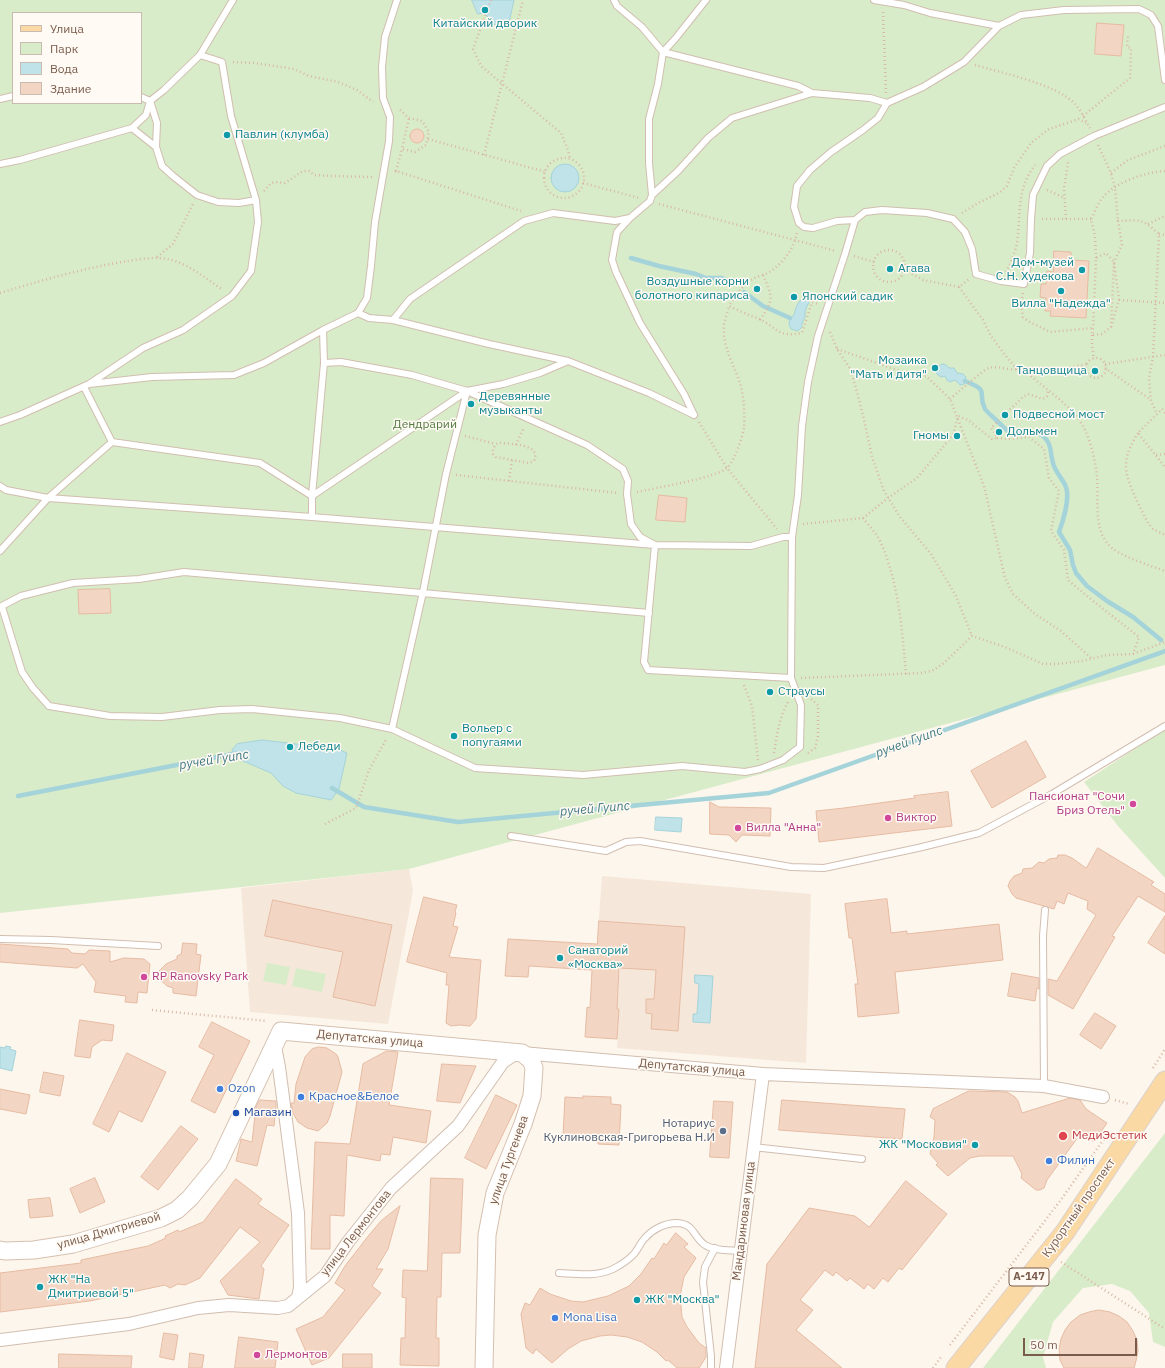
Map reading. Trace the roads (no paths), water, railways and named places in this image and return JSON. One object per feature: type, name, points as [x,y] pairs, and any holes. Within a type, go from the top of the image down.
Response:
[{"type":"main road","name":"Курортный проспект","points":[[950,1362],[1065,1232],[1165,1081]]},
{"type":"street","name":"Депутатская улица","points":[[278,1039],[522,1053],[763,1074],[1044,1086],[1103,1097]]},
{"type":"street","name":"улица Дмитриевой","points":[[0,1250],[34,1250],[73,1244],[161,1218],[177,1210],[190,1198],[218,1164],[278,1039]]},
{"type":"street","points":[[278,1039],[279,1067],[298,1213],[300,1271],[298,1297]]},
{"type":"street","name":"улица Лермонтова","points":[[0,1340],[129,1324],[198,1308],[229,1305],[278,1308],[288,1306],[325,1276],[348,1242],[391,1188],[458,1126],[503,1062],[512,1056],[522,1053]]},
{"type":"street","name":"улица Тургенева","points":[[484,1368],[487,1235],[495,1194],[523,1124],[532,1096],[534,1068],[531,1060],[522,1053]]},
{"type":"street","name":"Мандариновая улица","points":[[726,1368],[763,1074]]},
{"type":"lane","points":[[0,164],[20,160],[132,128],[146,115],[150,101],[200,55],[233,0]]},
{"type":"lane","points":[[87,385],[152,377],[234,375],[264,363],[323,330],[358,313],[367,298],[372,266],[375,222],[389,141],[390,117],[383,98],[382,67],[385,37],[397,0]]},
{"type":"lane","points":[[614,0],[617,6],[642,26],[663,52],[798,86],[812,93],[870,98],[887,103]]},
{"type":"lane","points":[[651,198],[649,119],[658,84],[663,52],[706,0]]},
{"type":"lane","points":[[874,0],[904,5],[930,13],[999,26]]},
{"type":"lane","points":[[855,220],[837,221],[813,228],[804,227],[799,223],[794,207],[797,186],[810,170],[831,152],[864,130],[878,118],[887,103],[923,87],[964,62],[999,26],[1020,15],[1057,10],[1139,9],[1151,15],[1158,26],[1165,80]]},
{"type":"lane","points":[[0,422],[20,415],[87,385],[143,348],[183,330],[232,296],[251,271],[258,222],[256,200],[231,116],[222,62],[200,55]]},
{"type":"lane","points":[[358,313],[369,318],[393,320],[490,344],[568,361],[649,394],[694,415],[684,394],[640,323],[616,272],[612,260],[617,232],[678,171],[708,138],[732,118],[812,93]]},
{"type":"lane","points":[[0,99],[12,96]]},
{"type":"lane","points":[[142,97],[150,101],[157,122],[156,147],[162,166],[197,195],[218,202],[239,203],[256,200]]},
{"type":"lane","points":[[649,613],[184,572],[139,579],[73,583],[21,596],[1,607],[22,672],[33,688],[49,706],[110,716],[162,717],[220,710],[252,709],[340,718],[392,729],[475,768],[583,775],[682,766],[745,772],[760,769],[773,764],[790,756],[800,747],[801,705],[791,678],[792,537],[798,495],[802,426],[807,389],[818,336],[855,220],[865,212],[882,210],[927,213],[953,219],[965,232],[972,249],[976,274],[1000,281],[1024,284],[1030,253],[1033,195],[1047,166],[1060,154],[1094,136],[1165,107]]},
{"type":"lane","points":[[132,128],[156,147]]},
{"type":"lane","points":[[393,320],[410,299],[524,221],[553,213],[615,221],[630,218]]},
{"type":"lane","points":[[312,518],[312,496],[324,363],[323,330]]},
{"type":"lane","points":[[312,496],[467,391],[504,384],[540,373],[568,361]]},
{"type":"lane","points":[[324,363],[341,362],[412,375],[467,391],[587,445],[623,469],[628,481],[627,494],[631,524],[640,537],[655,545]]},
{"type":"lane","points":[[87,385],[112,442]]},
{"type":"lane","points":[[392,729],[423,592],[446,474],[467,391]]},
{"type":"lane","points":[[0,551],[48,498],[112,442],[260,463],[312,496]]},
{"type":"lane","points":[[0,486],[6,490],[48,498],[655,545],[751,546],[783,537],[792,537]]},
{"type":"lane","points":[[655,545],[644,662],[648,670],[791,678]]},
{"type":"lane","points":[[511,836],[606,851],[626,842],[640,841],[791,867],[824,868],[979,833],[1052,794],[1165,726]]},
{"type":"lane","points":[[1044,1086],[1043,936],[1045,910]]},
{"type":"lane","points":[[0,939],[51,940],[158,946]]},
{"type":"lane","points":[[753,1147],[862,1159]]},
{"type":"lane","points":[[559,1273],[593,1275],[613,1269],[633,1255],[645,1238],[655,1229],[677,1223],[685,1224],[692,1228],[699,1240],[706,1245],[716,1248],[740,1251]]},
{"type":"lane","points":[[711,1368],[711,1356],[702,1282],[705,1267],[716,1248]]},
{"type":"water","points":[[472,0],[514,0],[509,23],[503,27],[489,23],[490,19],[484,13],[478,14]]},
{"type":"water","points":[[565,164],[575,168],[579,178],[575,188],[565,192],[555,188],[551,178],[555,168]]},
{"type":"water","points":[[808,297],[810,300],[805,311],[802,327],[798,331],[791,329],[789,324],[790,318],[794,315],[800,301]]},
{"type":"water","points":[[943,364],[949,368],[954,368],[957,373],[963,374],[966,377],[964,384],[960,385],[955,380],[950,382],[945,376],[941,377],[938,375],[936,373],[939,366]]},
{"type":"water","points":[[262,740],[338,749],[347,753],[339,789],[331,800],[296,793],[283,786],[271,773],[234,757],[232,750],[237,744]]},
{"type":"water","points":[[656,817],[682,818],[681,832],[655,830]]},
{"type":"water","points":[[695,975],[713,976],[710,1023],[693,1022],[693,1014],[697,1014],[699,984],[695,983]]},
{"type":"water","points":[[6,1046],[11,1047],[10,1049],[16,1051],[12,1071],[0,1068],[0,1047],[5,1048]]},
{"type":"waterway","points":[[631,258],[696,274],[706,278],[722,278],[734,284]]},
{"type":"waterway","points":[[744,292],[763,306],[790,318]]},
{"type":"waterway","points":[[965,381],[981,390],[985,409],[1008,431],[1014,433],[1035,432],[1046,439],[1054,466],[1066,487],[1067,503],[1059,532],[1070,550],[1076,573],[1087,586],[1107,601],[1133,617],[1161,640]]},
{"type":"waterway","name":"ручей Гуипс","points":[[332,788],[364,807],[458,822],[769,793],[1165,651]]},
{"type":"waterway","name":"ручей Гуипс","points":[[18,796],[238,753]]},
{"type":"place","name":"Китайский дворик","points":[[485,10]]},
{"type":"place","name":"Павлин (клумба)","points":[[227,135]]},
{"type":"place","name":"Агава","points":[[890,269]]},
{"type":"place","name":"Дом-музей С.Н. Худекова","points":[[1082,270]]},
{"type":"place","name":"Воздушные корни болотного кипариса","points":[[757,289]]},
{"type":"place","name":"Вилла \"Надежда\"","points":[[1061,291]]},
{"type":"place","name":"Японский садик","points":[[794,297]]},
{"type":"place","name":"Мозаика \"Мать и дитя\"","points":[[935,368]]},
{"type":"place","name":"Танцовщица","points":[[1095,371]]},
{"type":"place","name":"Деревянные музыканты","points":[[471,404]]},
{"type":"place","name":"Подвесной мост","points":[[1005,415]]},
{"type":"place","name":"Дольмен","points":[[999,432]]},
{"type":"place","name":"Гномы","points":[[957,436]]},
{"type":"place","name":"Страусы","points":[[770,692]]},
{"type":"place","name":"Вольер с попугаями","points":[[454,736]]},
{"type":"place","name":"Лебеди","points":[[290,747]]},
{"type":"place","name":"Пансионат \"Сочи Бриз Отель\"","points":[[1133,804]]},
{"type":"place","name":"Виктор","points":[[888,818]]},
{"type":"place","name":"Вилла \"Анна\"","points":[[738,828]]},
{"type":"place","name":"Санаторий «Москва»","points":[[560,958]]},
{"type":"place","name":"RP Ranovsky Park","points":[[144,977]]},
{"type":"place","name":"Ozon","points":[[220,1089]]},
{"type":"place","name":"Красное&Белое","points":[[301,1097]]},
{"type":"place","name":"Магазин","points":[[236,1113]]},
{"type":"place","name":"Нотариус Куклиновская-Григорьева Н.И","points":[[723,1131]]},
{"type":"place","name":"МедиЭстетик","points":[[1063,1136]]},
{"type":"place","name":"ЖК \"Московия\"","points":[[975,1145]]},
{"type":"place","name":"Филин","points":[[1049,1161]]},
{"type":"place","name":"ЖК \"На Дмитриевой 5\"","points":[[40,1287]]},
{"type":"place","name":"ЖК \"Москва\"","points":[[637,1300]]},
{"type":"place","name":"Mona Lisa","points":[[555,1318]]},
{"type":"place","name":"Лермонтов","points":[[257,1355]]},
{"type":"park label","name":"Дендрарий","points":[[425,425]]}]
